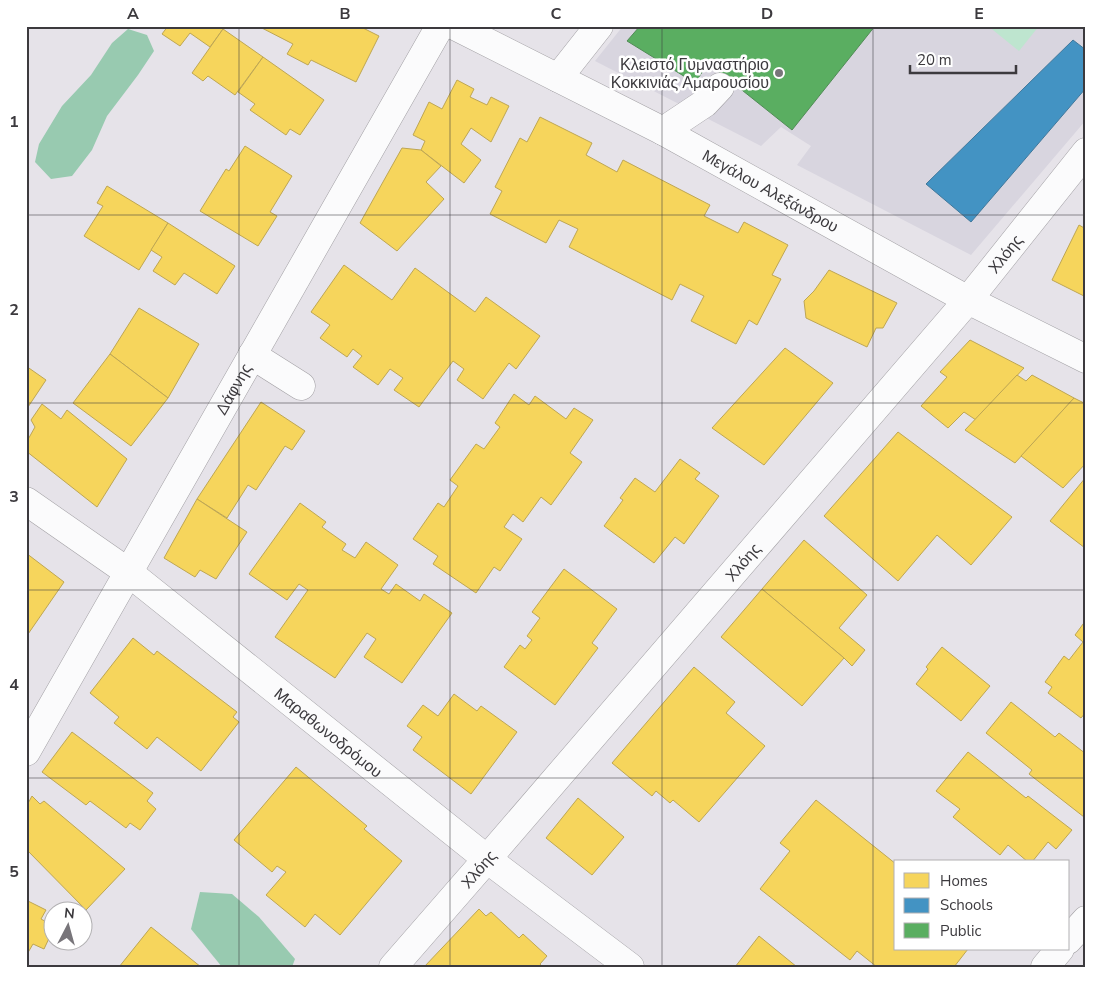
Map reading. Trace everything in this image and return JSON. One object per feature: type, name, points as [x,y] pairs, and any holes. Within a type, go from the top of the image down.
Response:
[{"type":"street","name":"Δάφνης","points":[[26,752],[440,26]]},
{"type":"street","name":"Μεγάλου Αλεξάνδρου","points":[[454,26],[663,131],[968,300],[1086,359]]},
{"type":"street","points":[[558,78],[599,26]]},
{"type":"street","points":[[663,131],[705,103],[720,87]]},
{"type":"street","name":"Χλόης","points":[[393,967],[968,300],[1086,152]]},
{"type":"street","points":[[252,355],[301,386]]},
{"type":"street","name":"Μαραθωνοδρόμου","points":[[26,501],[128,572],[487,859],[630,967]]},
{"type":"street","points":[[1070,938],[1086,920]]},
{"type":"street","points":[[1045,967],[1059,950]]},
{"type":"shaded area","points":[[623,26],[1086,26],[1086,120],[971,255],[797,165],[811,146],[781,127],[761,146],[595,61]]},
{"type":"green space","points":[[988,26],[1039,26],[1019,51]]},
{"type":"green space","points":[[128,29],[147,35],[154,51],[107,116],[92,150],[72,176],[51,179],[35,162],[39,144],[62,106],[91,75],[112,43]]},
{"type":"green space","points":[[200,892],[232,894],[259,917],[295,959],[292,967],[222,967],[191,929]]},
{"type":"building: Homes","points":[[168,26],[219,26],[223,29],[210,47],[190,33],[180,46],[162,34]]},
{"type":"building: Homes","points":[[258,26],[359,26],[379,36],[356,82],[311,60],[308,65],[287,54],[293,44]]},
{"type":"building: Homes","points":[[223,29],[263,57],[235,95],[208,76],[203,81],[192,73]]},
{"type":"building: Homes","points":[[263,57],[324,100],[300,135],[290,129],[286,135],[250,110],[255,104],[238,92]]},
{"type":"building: Homes","points":[[457,80],[474,89],[470,97],[487,105],[491,97],[509,106],[491,142],[471,128],[461,144],[481,160],[464,183],[421,150],[425,141],[413,135],[429,102],[442,109]]},
{"type":"building: Homes","points":[[540,117],[592,143],[586,155],[617,172],[623,160],[710,205],[704,216],[738,233],[744,222],[788,245],[772,275],[781,279],[757,325],[749,320],[736,344],[691,321],[704,296],[680,284],[672,300],[569,247],[578,229],[559,220],[546,243],[490,214],[502,191],[495,187],[520,138],[527,142]]},
{"type":"building: Homes","points":[[245,146],[292,176],[270,212],[277,216],[258,246],[200,211],[226,169],[229,171]]},
{"type":"building: Homes","points":[[402,148],[421,150],[441,166],[426,182],[444,199],[397,251],[360,223]]},
{"type":"building: Homes","points":[[107,186],[168,223],[139,270],[84,236],[103,206],[97,203]]},
{"type":"building: Homes","points":[[168,223],[235,266],[217,294],[184,273],[175,285],[153,271],[162,257],[151,250]]},
{"type":"building: Homes","points":[[1079,225],[1086,229],[1086,297],[1052,280]]},
{"type":"building: Homes","points":[[344,265],[392,300],[415,268],[475,312],[486,297],[540,336],[516,369],[509,363],[483,399],[457,380],[464,369],[453,361],[419,407],[394,390],[403,378],[390,369],[378,385],[353,367],[362,356],[353,349],[347,357],[320,338],[330,325],[311,312]]},
{"type":"building: Homes","points":[[829,270],[897,303],[883,328],[876,328],[867,347],[806,318],[804,301],[814,291]]},
{"type":"building: Homes","points":[[139,308],[199,344],[168,398],[110,354]]},
{"type":"building: Homes","points":[[970,340],[1024,368],[976,420],[964,412],[948,428],[921,406],[947,377],[940,372]]},
{"type":"building: Homes","points":[[785,348],[833,383],[764,465],[712,428]]},
{"type":"building: Homes","points":[[110,354],[168,398],[131,446],[73,403]]},
{"type":"building: Homes","points":[[26,366],[46,380],[26,410]]},
{"type":"building: Homes","points":[[1017,375],[1026,381],[1032,375],[1074,398],[1015,463],[965,430]]},
{"type":"building: Homes","points":[[514,394],[529,405],[535,396],[566,419],[574,408],[593,420],[570,453],[582,462],[551,505],[541,497],[523,522],[513,514],[504,527],[522,539],[500,571],[494,567],[476,593],[433,564],[438,556],[413,539],[438,503],[444,507],[458,486],[450,480],[476,444],[484,449],[500,427],[495,423]]},
{"type":"building: Homes","points":[[1074,398],[1086,404],[1086,463],[1063,488],[1021,456]]},
{"type":"building: Homes","points":[[261,402],[305,431],[292,450],[285,446],[256,490],[248,485],[227,518],[197,499]]},
{"type":"building: Homes","points":[[42,404],[61,419],[67,410],[127,459],[97,507],[26,451],[26,443],[35,427],[31,420]]},
{"type":"building: Homes","points":[[898,432],[1012,517],[971,565],[937,535],[898,581],[824,516]]},
{"type":"building: Homes","points":[[680,459],[700,473],[695,479],[719,496],[684,544],[675,537],[654,563],[604,526],[623,500],[620,498],[635,478],[655,492]]},
{"type":"building: Homes","points":[[1086,477],[1086,547],[1085,548],[1050,521]]},
{"type":"building: Homes","points":[[197,499],[247,532],[216,579],[200,570],[195,577],[164,558]]},
{"type":"building: Homes","points":[[300,503],[326,522],[322,527],[346,544],[342,550],[355,558],[366,542],[398,565],[381,589],[389,594],[396,584],[420,601],[424,594],[452,613],[402,683],[364,657],[376,639],[367,633],[335,678],[275,637],[308,590],[299,584],[287,600],[249,574]]},
{"type":"building: Homes","points":[[804,540],[867,595],[839,628],[865,650],[852,666],[762,589]]},
{"type":"building: Homes","points":[[26,553],[64,582],[26,637]]},
{"type":"building: Homes","points":[[564,569],[617,609],[592,643],[598,648],[555,705],[504,667],[520,645],[525,649],[532,640],[527,636],[540,618],[532,612]]},
{"type":"building: Homes","points":[[762,589],[844,658],[802,706],[721,637]]},
{"type":"building: Homes","points":[[1086,620],[1086,712],[1081,718],[1048,693],[1052,687],[1045,682],[1064,656],[1069,660],[1083,642],[1075,635]]},
{"type":"building: Homes","points":[[133,638],[154,655],[157,651],[237,712],[233,717],[239,722],[201,771],[157,737],[147,749],[114,723],[119,717],[90,693]]},
{"type":"building: Homes","points":[[942,647],[990,686],[961,721],[916,684],[928,669],[926,667]]},
{"type":"building: Homes","points":[[694,667],[735,702],[726,713],[765,746],[699,822],[673,800],[670,803],[656,791],[652,796],[612,763]]},
{"type":"building: Homes","points":[[454,694],[477,711],[481,706],[517,732],[471,794],[413,750],[422,737],[407,726],[423,705],[438,716]]},
{"type":"building: Homes","points":[[1011,702],[1055,737],[1059,733],[1086,754],[1086,815],[1084,817],[1029,774],[1032,770],[986,733]]},
{"type":"building: Homes","points":[[72,732],[153,793],[147,801],[156,809],[140,830],[130,823],[126,828],[90,801],[86,805],[42,772]]},
{"type":"building: Homes","points":[[968,752],[1026,798],[1028,796],[1072,830],[1056,849],[1048,842],[1034,860],[1026,860],[1008,845],[1000,855],[953,817],[960,809],[936,791]]},
{"type":"building: Homes","points":[[296,767],[367,826],[364,829],[402,861],[340,935],[315,914],[305,927],[266,895],[286,872],[277,866],[272,872],[234,840]]},
{"type":"building: Homes","points":[[32,796],[40,804],[44,801],[125,869],[92,904],[92,900],[76,900],[26,849],[26,807]]},
{"type":"building: Homes","points":[[578,798],[624,837],[592,875],[546,838]]},
{"type":"building: Homes","points":[[816,800],[894,862],[894,950],[967,950],[954,967],[877,967],[857,951],[850,960],[760,889],[790,851],[780,843]]},
{"type":"building: Homes","points":[[26,900],[42,908],[42,948],[33,944],[26,956]]},
{"type":"building: Homes","points":[[479,909],[486,916],[491,912],[519,938],[523,934],[547,956],[540,964],[542,966],[424,967]]},
{"type":"building: Homes","points":[[151,927],[201,967],[119,967]]},
{"type":"building: Homes","points":[[759,936],[797,967],[735,967]]},
{"type":"building: Schools","points":[[1073,40],[1086,50],[1086,88],[971,222],[926,184]]},
{"type":"building: Public","name":"Κλειστό Γυμναστήριο Κοκκινιάς Αμαρουσίου","points":[[640,26],[875,26],[792,130],[708,63],[695,83],[627,41]]},
{"type":"place","name":"Κλειστό Γυμναστήριο Κοκκινιάς Αμαρουσίου","points":[[779,73]]}]
